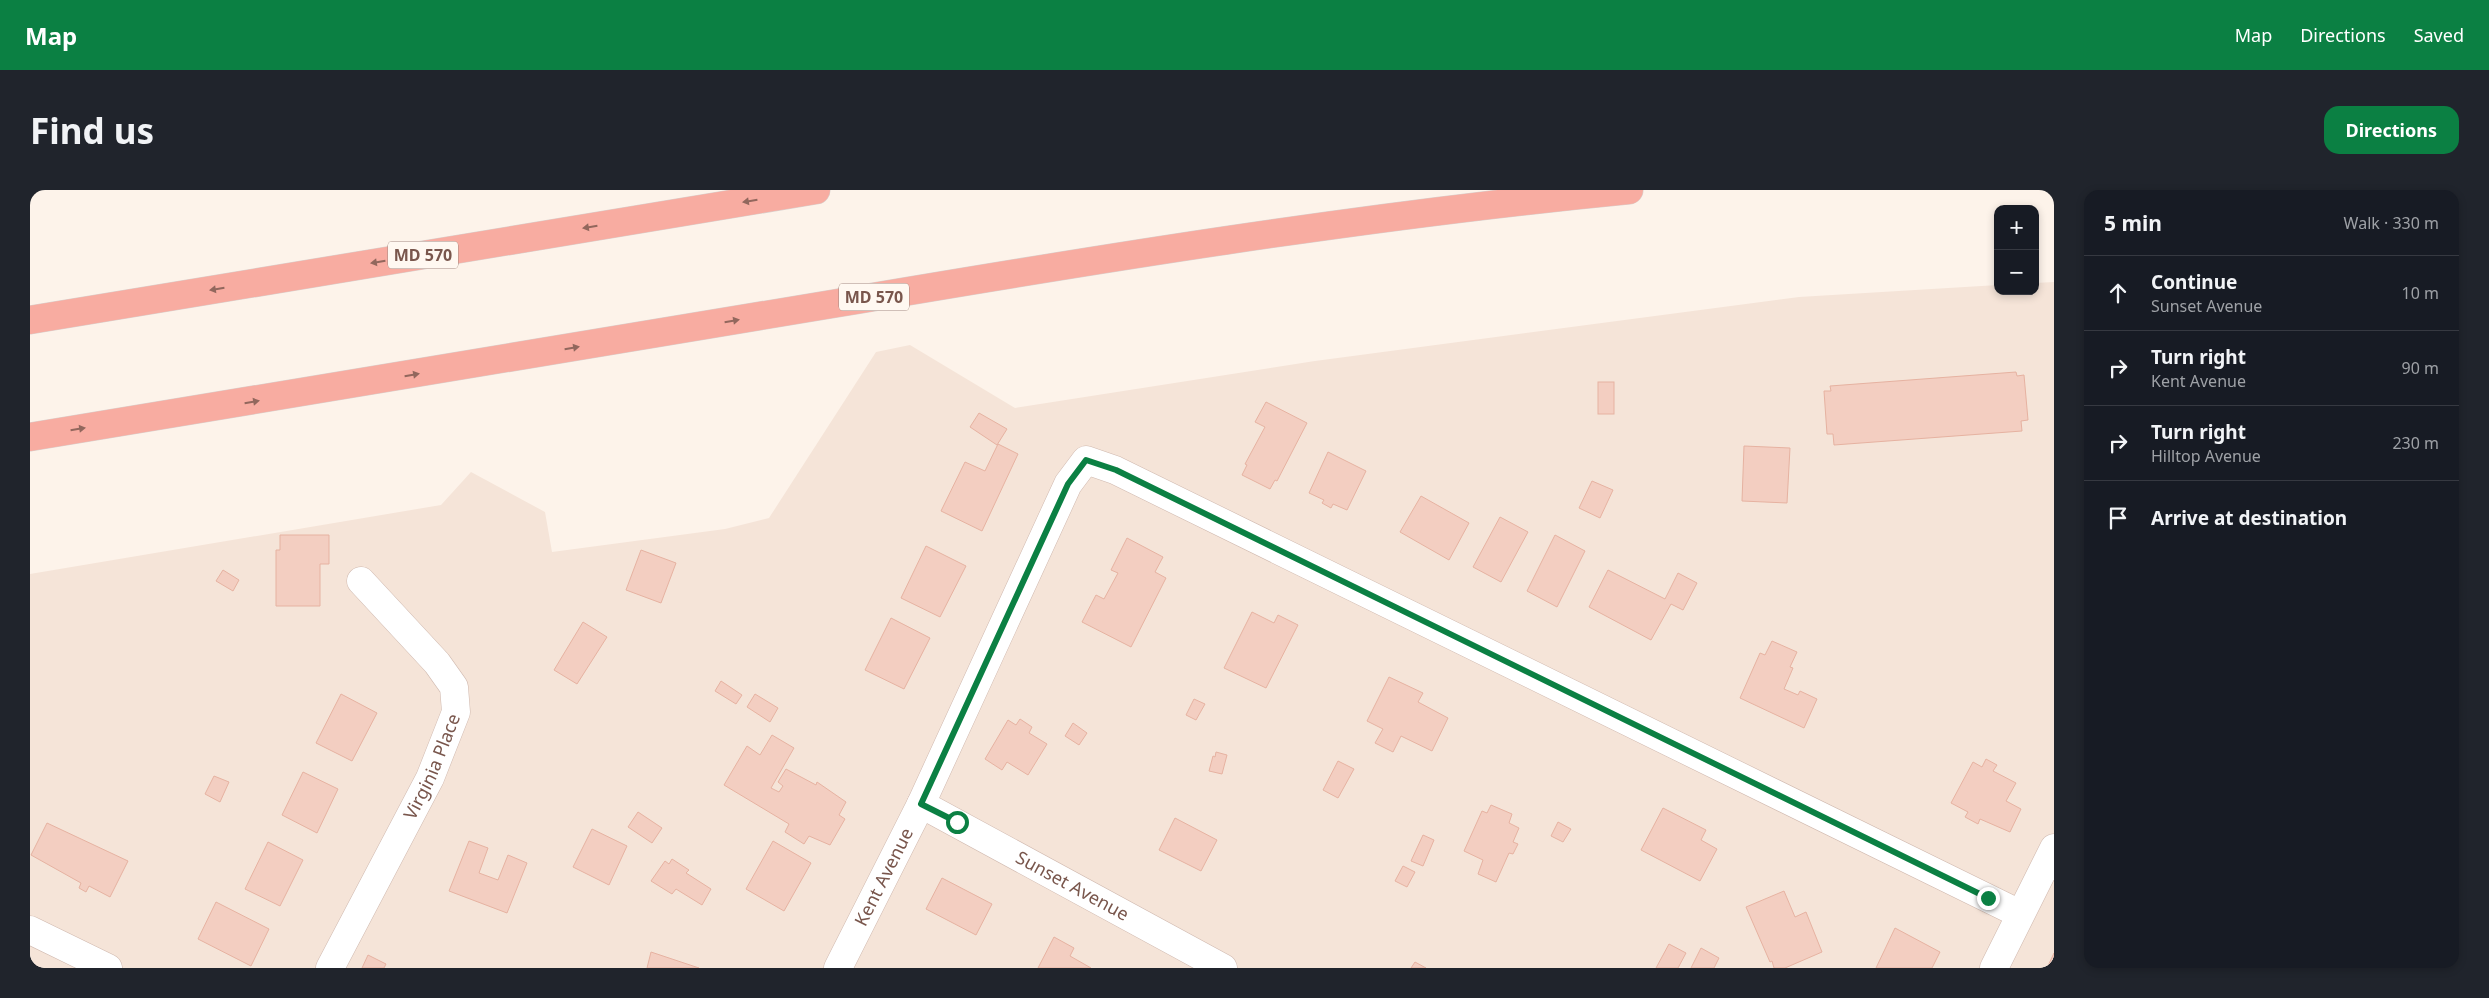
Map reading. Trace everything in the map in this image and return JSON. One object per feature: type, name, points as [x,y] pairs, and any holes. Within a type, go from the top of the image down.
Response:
[{"type":"highway","name":"MD 570","points":[[30,320],[816,190]]},
{"type":"highway","name":"MD 570","points":[[30,436],[204,410],[1115,256],[1373,219],[1628,190]]},
{"type":"street","name":"Kent Avenue","points":[[838,968],[921,804],[1068,484],[1086,460],[1116,470],[2020,914]]},
{"type":"street","name":"Virginia Place","points":[[330,968],[430,778],[456,712],[454,687],[437,663],[361,581]]},
{"type":"street","name":"Sunset Avenue","points":[[921,804],[1223,968]]},
{"type":"street","points":[[1994,968],[2054,848]]},
{"type":"street","points":[[30,930],[108,968]]},
{"type":"shaded area","points":[[2054,282],[2054,968],[30,968],[30,574],[441,505],[471,472],[545,512],[552,552],[725,529],[769,518],[876,352],[910,345],[1015,408],[1315,361],[1799,297],[1994,285],[1994,295],[2039,295],[2039,283]]},
{"type":"building","points":[[2016,372],[2017,376],[2024,375],[2028,420],[2021,421],[2022,431],[1834,445],[1833,434],[1827,434],[1824,391],[1831,391],[1830,386]]},
{"type":"building","points":[[1598,382],[1614,382],[1614,414],[1598,414]]},
{"type":"building","points":[[1266,402],[1307,423],[1277,481],[1275,480],[1270,489],[1242,475],[1247,465],[1245,464],[1265,427],[1255,422]]},
{"type":"building","points":[[979,413],[1007,429],[997,445],[970,427]]},
{"type":"building","points":[[998,444],[1018,454],[982,531],[941,511],[965,462],[985,471]]},
{"type":"building","points":[[1744,446],[1790,448],[1787,503],[1742,501]]},
{"type":"building","points":[[1328,452],[1366,471],[1347,510],[1333,504],[1331,508],[1322,503],[1324,500],[1309,493]]},
{"type":"building","points":[[1592,481],[1613,490],[1600,518],[1579,508]]},
{"type":"building","points":[[1421,496],[1469,523],[1449,560],[1400,532]]},
{"type":"building","points":[[1500,517],[1528,532],[1501,582],[1473,567]]},
{"type":"building","points":[[280,535],[329,535],[329,564],[320,564],[320,606],[276,606],[276,550],[280,550]]},
{"type":"building","points":[[1555,535],[1585,551],[1557,607],[1527,591]]},
{"type":"building","points":[[1127,538],[1163,557],[1155,572],[1166,578],[1131,647],[1082,622],[1096,595],[1104,599],[1118,573],[1111,570]]},
{"type":"building","points":[[926,546],[966,566],[940,617],[901,598]]},
{"type":"building","points":[[641,550],[676,563],[661,603],[626,590]]},
{"type":"building","points":[[223,570],[239,580],[233,591],[216,581]]},
{"type":"building","points":[[1608,570],[1665,599],[1678,573],[1697,583],[1683,610],[1671,604],[1651,640],[1589,607]]},
{"type":"building","points":[[1252,612],[1274,623],[1278,615],[1298,625],[1266,688],[1224,668]]},
{"type":"building","points":[[891,618],[930,638],[904,689],[865,670]]},
{"type":"building","points":[[583,622],[607,637],[577,684],[554,670]]},
{"type":"building","points":[[1772,641],[1797,652],[1790,667],[1793,668],[1784,689],[1798,695],[1800,691],[1817,699],[1804,728],[1740,698],[1760,653],[1765,655]]},
{"type":"building","points":[[1389,677],[1423,693],[1418,702],[1448,718],[1432,751],[1401,736],[1393,752],[1375,743],[1383,729],[1367,721]]},
{"type":"building","points":[[721,681],[742,695],[736,704],[715,691]]},
{"type":"building","points":[[341,694],[377,713],[352,761],[316,743]]},
{"type":"building","points":[[755,694],[778,708],[770,722],[747,707]]},
{"type":"building","points":[[1194,699],[1205,704],[1196,720],[1186,715]]},
{"type":"building","points":[[1020,719],[1032,727],[1029,733],[1047,744],[1028,775],[1007,762],[1002,770],[985,759],[1008,720],[1016,725]]},
{"type":"building","points":[[1073,723],[1087,733],[1079,745],[1065,736]]},
{"type":"building","points":[[772,735],[794,748],[771,788],[779,792],[783,786],[778,782],[786,769],[816,785],[817,782],[846,802],[839,815],[845,819],[830,845],[809,836],[804,844],[785,832],[789,824],[724,785],[747,746],[760,755]]},
{"type":"building","points":[[1216,752],[1227,755],[1222,774],[1209,771]]},
{"type":"building","points":[[1986,759],[1997,765],[1993,771],[2016,783],[2006,801],[2021,809],[2010,832],[1980,819],[1978,824],[1965,817],[1968,812],[1951,803],[1973,762],[1982,767]]},
{"type":"building","points":[[1338,761],[1354,769],[1338,798],[1323,790]]},
{"type":"building","points":[[303,772],[338,789],[317,833],[282,815]]},
{"type":"building","points":[[214,776],[229,782],[220,802],[205,794]]},
{"type":"building","points":[[1491,805],[1512,814],[1509,823],[1519,828],[1513,842],[1518,844],[1513,854],[1509,853],[1496,882],[1478,874],[1483,860],[1464,851],[1482,811],[1487,813]]},
{"type":"building","points":[[1663,808],[1706,830],[1701,840],[1717,849],[1700,881],[1641,850]]},
{"type":"building","points":[[638,812],[662,828],[652,843],[628,827]]},
{"type":"building","points":[[1175,818],[1217,840],[1201,871],[1159,850]]},
{"type":"building","points":[[1558,822],[1571,829],[1563,842],[1551,836]]},
{"type":"building","points":[[47,823],[128,861],[110,897],[89,886],[86,892],[79,888],[81,883],[31,855]]},
{"type":"building","points":[[592,829],[627,846],[609,885],[573,867]]},
{"type":"building","points":[[1423,835],[1434,840],[1423,866],[1411,861]]},
{"type":"building","points":[[469,841],[488,848],[479,873],[498,880],[508,855],[527,863],[507,913],[449,891]]},
{"type":"building","points":[[773,841],[811,863],[784,911],[746,889]]},
{"type":"building","points":[[268,842],[303,860],[280,906],[245,889]]},
{"type":"building","points":[[672,859],[689,870],[686,873],[711,889],[702,905],[676,889],[672,894],[651,881],[665,861],[669,864]]},
{"type":"building","points":[[1403,866],[1415,872],[1407,887],[1395,881]]},
{"type":"building","points":[[942,878],[992,904],[976,935],[926,909]]},
{"type":"building","points":[[1784,891],[1795,917],[1806,912],[1822,952],[1785,968],[1774,968],[1746,907]]},
{"type":"building","points":[[216,902],[269,929],[251,966],[198,939]]},
{"type":"building","points":[[1895,928],[1940,952],[1932,968],[1876,968]]},
{"type":"building","points":[[1054,937],[1074,948],[1070,956],[1091,968],[1038,968]]},
{"type":"building","points":[[1669,944],[1686,953],[1678,968],[1656,968]]},
{"type":"building","points":[[1701,948],[1719,958],[1714,968],[1691,968]]},
{"type":"building","points":[[651,952],[699,968],[647,968]]},
{"type":"building","points":[[2054,953],[2054,968],[2047,968]]},
{"type":"building","points":[[368,955],[386,964],[384,968],[362,968]]},
{"type":"building","points":[[1415,962],[1426,968],[1411,968]]},
{"type":"route","points":[[957,822],[921,804],[1068,484],[1086,460],[1116,470],[1988,898]]}]
